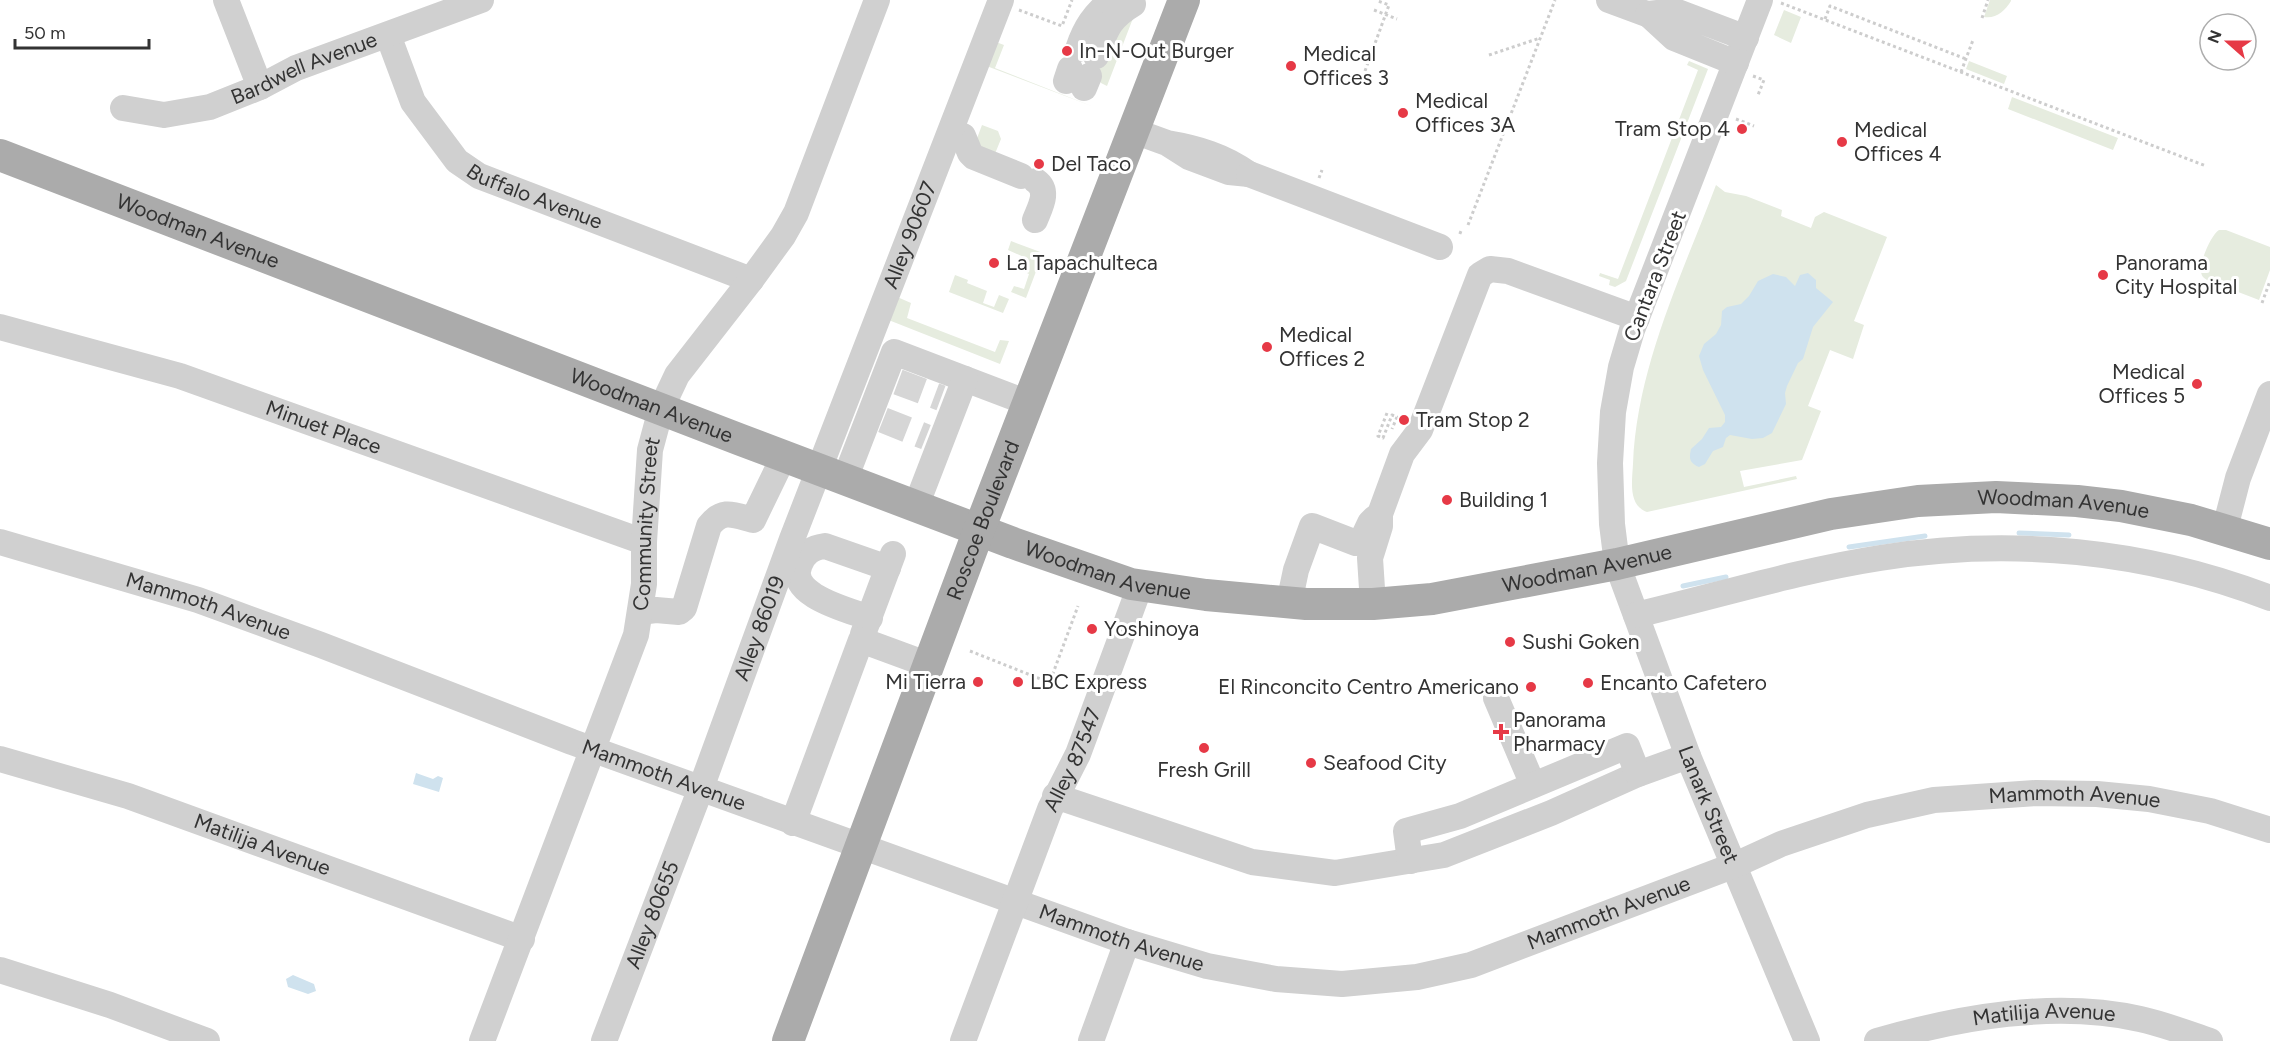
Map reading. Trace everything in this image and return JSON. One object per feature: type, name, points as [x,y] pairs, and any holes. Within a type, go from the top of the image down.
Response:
[{"type":"main road","name":"Roscoe Boulevard","points":[[788,1041],[979,530],[1182,1]]},
{"type":"main road","name":"Woodman Avenue","points":[[0,155],[979,530],[1072,565],[1140,586],[1289,603],[1373,604],[1432,599],[1617,564],[1831,514],[1918,501],[1996,496],[2099,503],[2171,515],[2225,528],[2270,544]]},
{"type":"street","points":[[226,0],[260,87]]},
{"type":"street","name":"Bardwell Avenue","points":[[123,108],[164,115],[210,107],[260,87],[296,68],[481,0]]},
{"type":"street","name":"Community Street","points":[[482,1041],[636,635],[644,584],[644,542],[650,450],[661,409],[677,375],[783,236],[795,213],[877,0]]},
{"type":"street","points":[[1609,0],[1648,14],[1675,11],[1744,56]]},
{"type":"street","name":"Cantara Street","points":[[1617,564],[1612,524],[1610,463],[1613,412],[1621,367],[1635,324],[1744,56],[1771,1]]},
{"type":"street","points":[[1080,70],[1110,21],[1118,13],[1122,2]]},
{"type":"street","name":"Alley 90607","points":[[832,474],[1010,4]]},
{"type":"street","name":"Buffalo Avenue","points":[[388,35],[413,102],[457,161],[479,176],[751,280]]},
{"type":"street","points":[[1134,131],[1167,143],[1189,157],[1228,172],[1249,174],[1450,240]]},
{"type":"street","points":[[963,136],[974,158],[1042,186],[1043,195],[1035,220]]},
{"type":"street","points":[[1373,604],[1370,558],[1380,526],[1380,513],[1402,454],[1420,430],[1480,275],[1490,269],[1501,270],[1578,298],[1635,324]]},
{"type":"street","name":"Minuet Place","points":[[0,327],[180,376],[644,542]]},
{"type":"street","points":[[832,474],[876,424],[891,385],[894,352],[1028,403]]},
{"type":"street","points":[[916,506],[929,444],[944,405],[965,379]]},
{"type":"street","points":[[2225,528],[2238,478],[2270,394]]},
{"type":"street","points":[[2225,528],[2252,483],[2270,438]]},
{"type":"street","points":[[753,520],[784,456]]},
{"type":"street","name":"Alley 86019","points":[[701,789],[792,539],[832,474]]},
{"type":"street","points":[[640,612],[656,610],[679,612],[684,608],[703,542],[716,517],[725,513],[753,520],[792,539]]},
{"type":"street","points":[[1289,603],[1296,570],[1312,526],[1353,542],[1359,542],[1364,538],[1370,523],[1380,513]]},
{"type":"street","name":"Mammoth Avenue","points":[[0,542],[198,600],[793,823],[1128,942],[1207,966],[1276,979],[1342,984],[1417,977],[1471,965],[1735,865],[1781,844],[1867,815],[1934,800],[2036,793],[2097,794],[2149,799],[2210,811],[2270,830]]},
{"type":"street","points":[[793,823],[865,629],[891,561],[825,546],[814,548],[804,555],[798,568],[798,581],[808,593],[865,629],[929,664]]},
{"type":"street","points":[[1636,615],[1803,573],[1858,562],[1942,550],[1980,548],[2049,549],[2130,558],[2202,575],[2270,598]]},
{"type":"street","name":"Lanark Street","points":[[1617,564],[1688,756],[1807,1041]]},
{"type":"street","name":"Alley 87547","points":[[963,1041],[1055,796],[1078,754],[1140,586]]},
{"type":"street","points":[[1496,698],[1533,785]]},
{"type":"street","points":[[1410,861],[1406,831],[1460,816],[1627,746],[1638,774]]},
{"type":"street","points":[[1055,796],[1252,862],[1335,873],[1444,855],[1551,813],[1638,774],[1688,756]]},
{"type":"street","name":"Matilija Avenue","points":[[0,759],[128,796],[522,939]]},
{"type":"street","name":"Alley 80655","points":[[604,1041],[701,789]]},
{"type":"street","points":[[1091,1041],[1128,942]]},
{"type":"street","points":[[0,970],[110,1005],[207,1041]]},
{"type":"street","name":"Matilija Avenue","points":[[1877,1041],[1920,1028],[2037,1011],[2090,1013],[2138,1019],[2210,1041]]},
{"type":"path","points":[[1010,4],[1062,26],[1072,0]]},
{"type":"path","points":[[1468,225],[1555,0]]},
{"type":"path","points":[[1982,18],[1988,0]]},
{"type":"path","points":[[1365,71],[1389,5],[1378,1]]},
{"type":"path","points":[[1771,1],[1825,19],[2206,166]]},
{"type":"path","points":[[1825,19],[1830,6],[1966,59]]},
{"type":"path","points":[[1374,10],[1397,19]]},
{"type":"path","points":[[1489,55],[1540,38]]},
{"type":"path","points":[[1961,72],[1973,40]]},
{"type":"path","points":[[1744,56],[1764,80],[1758,95]]},
{"type":"path","points":[[1736,119],[1754,126]]},
{"type":"path","points":[[1450,240],[1464,234]]},
{"type":"path","points":[[2262,303],[2270,282]]},
{"type":"path","points":[[1387,413],[1378,436],[1383,438],[1392,415],[1397,417],[1389,437]]},
{"type":"path","points":[[970,651],[1043,680],[1052,676],[1078,606]]},
{"type":"shaded area","points":[[1990,0],[2011,1],[2000,14],[1984,17]]},
{"type":"shaded area","points":[[1784,10],[1801,17],[1791,43],[1774,35]]},
{"type":"shaded area","points":[[1135,13],[1107,86],[1101,83],[1094,71],[1109,33]]},
{"type":"shaded area","points":[[996,42],[1004,45],[995,68],[1094,107],[984,65]]},
{"type":"shaded area","points":[[1689,61],[1708,69],[1626,281],[1615,287],[1609,285],[1610,280],[1599,276],[1600,273],[1618,279],[1698,70],[1687,65]]},
{"type":"shaded area","points":[[1969,61],[2007,76],[2004,84],[1966,69]]},
{"type":"shaded area","points":[[2012,97],[2118,138],[2113,150],[2008,109]]},
{"type":"shaded area","points":[[982,125],[998,131],[1001,139],[992,161],[976,141]]},
{"type":"shaded area","points":[[1716,185],[1725,192],[1746,196],[1782,210],[1781,216],[1811,228],[1815,217],[1824,212],[1887,237],[1854,321],[1864,325],[1853,359],[1830,350],[1808,406],[1821,411],[1802,460],[1740,471],[1744,487],[1796,476],[1797,479],[1647,512],[1637,504],[1632,492],[1636,428],[1643,392],[1663,322]]},
{"type":"shaded area","points":[[2219,230],[2226,230],[2270,247],[2270,270],[2259,300],[2202,276],[2204,256],[2209,243]]},
{"type":"shaded area","points":[[1011,241],[1043,253],[1026,298],[1011,292],[1014,286],[1024,289],[1029,274],[1020,270],[1024,257],[1008,250]]},
{"type":"shaded area","points":[[955,275],[987,291],[983,303],[994,307],[999,295],[1009,299],[1003,313],[949,292]]},
{"type":"shaded area","points":[[895,296],[911,303],[907,318],[995,352],[1000,340],[1009,341],[1000,364],[886,319]]},
{"type":"water","points":[[1808,273],[1816,280],[1816,288],[1833,302],[1813,327],[1803,359],[1798,363],[1787,386],[1786,404],[1772,433],[1763,438],[1752,439],[1730,435],[1726,438],[1723,447],[1713,451],[1705,464],[1699,467],[1693,464],[1690,460],[1691,449],[1702,439],[1709,428],[1721,427],[1725,422],[1725,415],[1703,370],[1699,356],[1704,344],[1716,334],[1721,325],[1722,311],[1727,307],[1741,304],[1758,281],[1773,274],[1786,277],[1795,286],[1800,275]]},
{"type":"water","points":[[416,773],[433,779],[438,776],[443,778],[439,792],[413,784]]},
{"type":"water","points":[[293,975],[314,984],[316,991],[308,994],[288,987],[286,979]]},
{"type":"waterway","points":[[2019,533],[2069,535]]},
{"type":"waterway","points":[[1849,547],[1925,536]]},
{"type":"waterway","points":[[1683,586],[1726,577]]},
{"type":"tunnel","points":[[898,382],[941,398]]},
{"type":"tunnel","points":[[883,420],[926,437]]},
{"type":"place","name":"In-N-Out Burger","points":[[1067,51]]},
{"type":"place","name":"Medical Offices 3","points":[[1291,66]]},
{"type":"place","name":"Medical Offices 3A","points":[[1403,113]]},
{"type":"place","name":"Tram Stop 4","points":[[1742,129]]},
{"type":"place","name":"Medical Offices 4","points":[[1842,142]]},
{"type":"place","name":"Del Taco","points":[[1039,164]]},
{"type":"place","name":"La Tapachulteca","points":[[994,263]]},
{"type":"place","name":"Panorama City Hospital","points":[[2103,275]]},
{"type":"place","name":"Medical Offices 2","points":[[1267,347]]},
{"type":"place","name":"Medical Offices 5","points":[[2197,384]]},
{"type":"place","name":"Tram Stop 2","points":[[1404,420]]},
{"type":"place","name":"Building 1","points":[[1447,500]]},
{"type":"place","name":"Yoshinoya","points":[[1092,629]]},
{"type":"place","name":"Sushi Goken","points":[[1510,642]]},
{"type":"place","name":"Mi Tierra","points":[[978,682]]},
{"type":"place","name":"LBC Express","points":[[1018,682]]},
{"type":"place","name":"Encanto Cafetero","points":[[1588,683]]},
{"type":"place","name":"El Rinconcito Centro Americano","points":[[1531,687]]},
{"type":"place","name":"Panorama Pharmacy","points":[[1501,732]]},
{"type":"place","name":"Fresh Grill","points":[[1204,748]]},
{"type":"place","name":"Seafood City","points":[[1311,763]]}]
